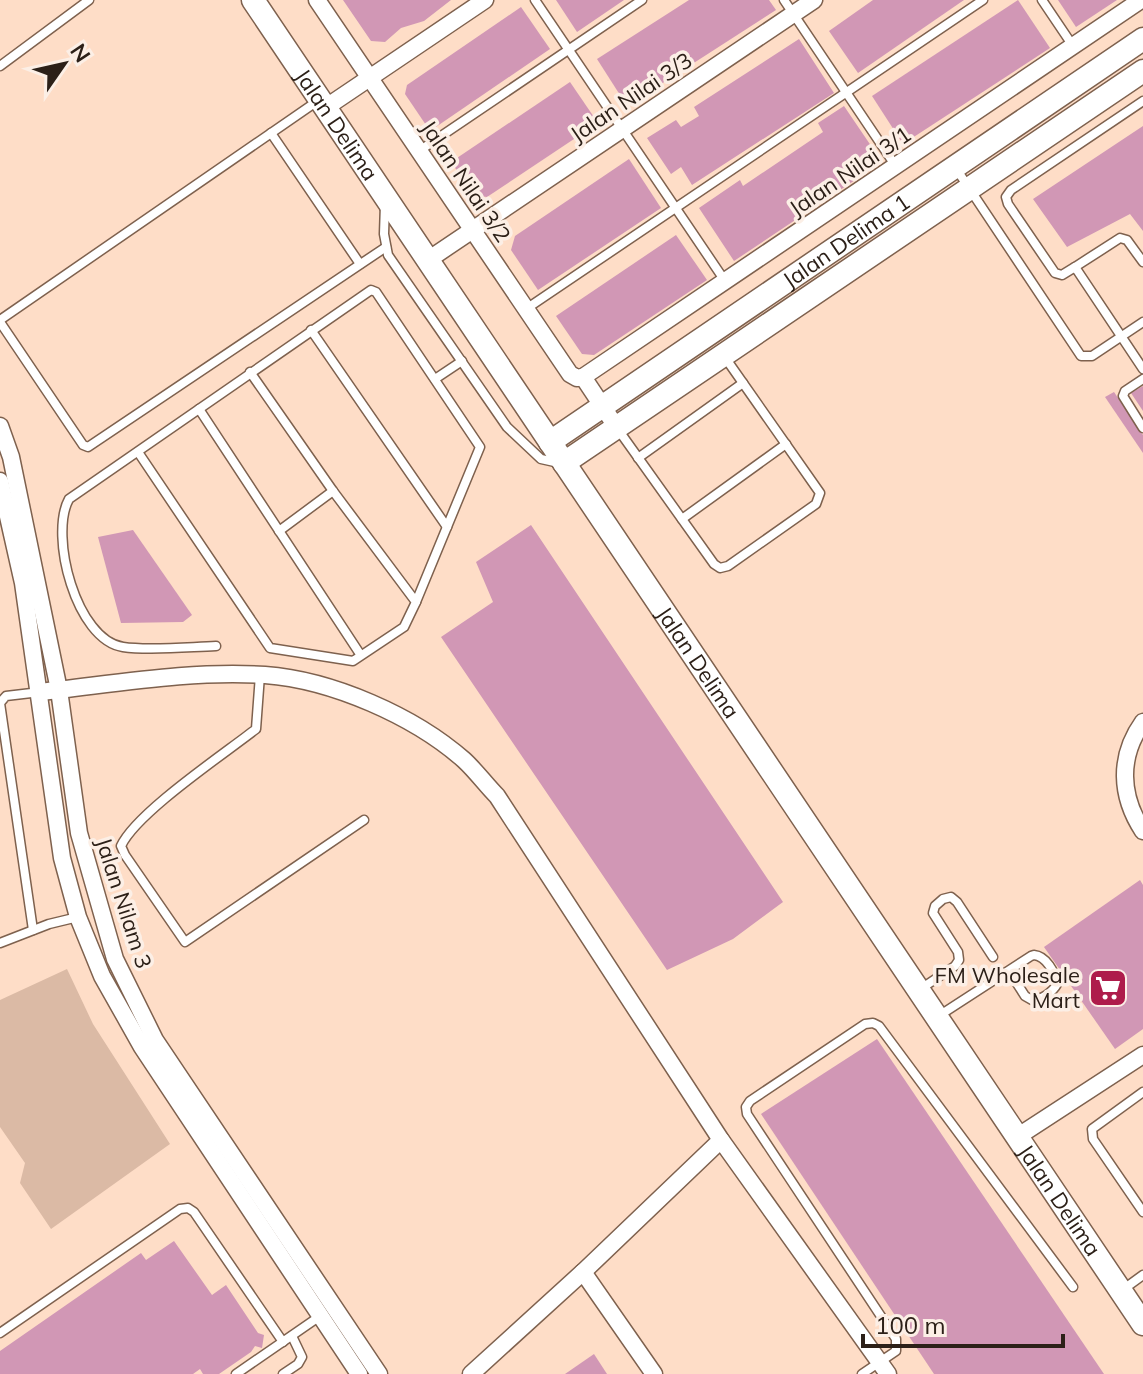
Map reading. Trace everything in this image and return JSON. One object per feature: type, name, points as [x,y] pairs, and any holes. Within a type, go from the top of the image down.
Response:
[{"type":"street","name":"Jalan Delima","points":[[253,0],[1143,1324]]},
{"type":"street","name":"Jalan Nilai 3/2","points":[[317,0],[570,374],[583,377],[617,428]]},
{"type":"street","points":[[322,104],[370,78],[485,0]]},
{"type":"street","name":"Jalan Nilai 3/3","points":[[428,260],[622,129],[788,7],[814,0]]},
{"type":"street","name":"Jalan Nilai 3/1","points":[[583,377],[1141,0]]},
{"type":"street","name":"Jalan Delima 1","points":[[550,442],[1143,39]]},
{"type":"street","name":"Jalan Delima 1","points":[[564,463],[1143,71]]},
{"type":"street","name":"Jalan Nilam 3","points":[[0,426],[11,457],[59,690],[79,833],[115,959],[155,1040],[327,1312],[359,1374]]},
{"type":"street","name":"Jalan Nilam 3","points":[[0,481],[23,583],[62,858],[78,917],[102,976],[142,1047],[327,1312],[379,1374]]},
{"type":"street","points":[[40,692],[214,675],[260,675],[329,688],[378,706],[425,732],[464,760],[497,796],[721,1140],[884,1368]]},
{"type":"street","points":[[1143,722],[1128,748],[1124,774],[1129,806],[1143,831]]},
{"type":"street","points":[[1017,1137],[1143,1055]]},
{"type":"street","points":[[471,1374],[721,1140]]},
{"type":"street","points":[[583,1272],[654,1374]]},
{"type":"lane","points":[[0,66],[89,0]]},
{"type":"lane","points":[[535,0],[725,281]]},
{"type":"lane","points":[[419,151],[642,0]]},
{"type":"lane","points":[[526,309],[983,0]]},
{"type":"lane","points":[[1042,0],[1073,46]]},
{"type":"lane","points":[[788,7],[896,166]]},
{"type":"lane","points":[[1143,101],[1011,190],[1006,197],[1052,271],[1062,275],[1120,238],[1130,243],[1143,262]]},
{"type":"lane","points":[[322,104],[271,133],[0,321],[78,438],[88,447],[386,247]]},
{"type":"lane","points":[[271,133],[360,264]]},
{"type":"lane","points":[[955,167],[1079,353],[1089,357],[1143,322]]},
{"type":"lane","points":[[385,197],[388,255],[509,429],[541,459],[564,463]]},
{"type":"lane","points":[[1075,267],[1143,369]]},
{"type":"lane","points":[[138,452],[268,646],[351,661],[404,627],[480,447],[374,290],[311,330],[69,499],[62,512],[65,566],[87,621],[103,638],[121,647],[216,646]]},
{"type":"lane","points":[[311,330],[447,527]]},
{"type":"lane","points":[[617,428],[714,564],[724,568],[816,504],[820,497],[723,355]]},
{"type":"lane","points":[[435,379],[462,361]]},
{"type":"lane","points":[[250,372],[416,602]]},
{"type":"lane","points":[[1143,379],[1125,391],[1123,396],[1143,428]]},
{"type":"lane","points":[[638,458],[743,383]]},
{"type":"lane","points":[[199,409],[360,654]]},
{"type":"lane","points":[[682,519],[786,444]]},
{"type":"lane","points":[[279,531],[333,491]]},
{"type":"lane","points":[[260,675],[256,729],[146,815],[121,846],[185,942],[364,820]]},
{"type":"lane","points":[[33,930],[0,703],[6,696],[40,692]]},
{"type":"lane","points":[[918,990],[955,966],[959,960],[958,952],[933,913],[935,906],[943,899],[951,897],[957,902],[993,957]]},
{"type":"lane","points":[[0,943],[78,917]]},
{"type":"lane","points":[[937,1018],[1031,956],[1038,955],[1044,959],[1056,976],[1057,984],[1039,999],[1032,1000],[1025,996],[1009,971]]},
{"type":"lane","points":[[862,1374],[884,1368],[896,1351],[896,1339],[746,1111],[750,1101],[869,1023],[879,1026],[1073,1287]]},
{"type":"lane","points":[[1143,1092],[1092,1129],[1093,1139],[1143,1212]]},
{"type":"lane","points":[[0,1333],[180,1209],[188,1208],[194,1212],[283,1342]]},
{"type":"lane","points":[[1120,1291],[1143,1275]]},
{"type":"lane","points":[[236,1374],[327,1312]]},
{"type":"lane","points":[[283,1374],[302,1357],[292,1336]]},
{"type":"shaded area","points":[[67,969],[93,1024],[170,1144],[51,1229],[20,1183],[25,1163],[0,1127],[0,1000]]},
{"type":"building","points":[[343,0],[451,0],[424,21],[401,28],[385,42],[371,41]]},
{"type":"building","points":[[556,0],[624,0],[577,32]]},
{"type":"building","points":[[689,0],[769,0],[776,10],[627,106],[597,59]]},
{"type":"building","points":[[873,0],[964,0],[858,73],[829,31]]},
{"type":"building","points":[[1018,0],[1050,48],[903,144],[872,96]]},
{"type":"building","points":[[1058,0],[1117,0],[1076,27]]},
{"type":"building","points":[[521,7],[550,49],[430,131],[405,94],[407,85]]},
{"type":"building","points":[[799,39],[834,93],[692,185],[681,167],[671,174],[647,138],[676,120],[681,127],[699,116],[694,107]]},
{"type":"building","points":[[570,82],[598,123],[487,197],[474,195],[451,162]]},
{"type":"building","points":[[844,106],[882,162],[734,261],[699,208],[740,180],[743,186],[823,132],[818,123]]},
{"type":"building","points":[[1143,126],[1143,231],[1130,214],[1067,247],[1033,199]]},
{"type":"building","points":[[629,159],[661,208],[538,290],[511,250],[515,236]]},
{"type":"building","points":[[676,235],[707,280],[594,355],[582,354],[556,316]]},
{"type":"building","points":[[1143,386],[1143,411],[1131,393]]},
{"type":"building","points":[[1114,392],[1143,435],[1143,453],[1105,397]]},
{"type":"building","points":[[531,525],[783,902],[733,939],[667,970],[441,637],[493,602],[476,562]]},
{"type":"building","points":[[133,530],[192,615],[183,622],[121,623],[98,537]]},
{"type":"building","name":"FM Wholesale Mart","points":[[1140,880],[1143,885],[1143,1029],[1115,1049],[1044,947]]},
{"type":"building","points":[[877,1039],[1104,1374],[934,1374],[761,1114]]},
{"type":"building","points":[[174,1241],[212,1295],[226,1285],[258,1333],[264,1335],[262,1348],[255,1346],[219,1374],[203,1374],[200,1369],[193,1374],[0,1374],[0,1351],[141,1253],[146,1260]]},
{"type":"building","points":[[594,1354],[607,1374],[565,1374]]},
{"type":"place","name":"FM Wholesale Mart","points":[[1108,988]]}]
